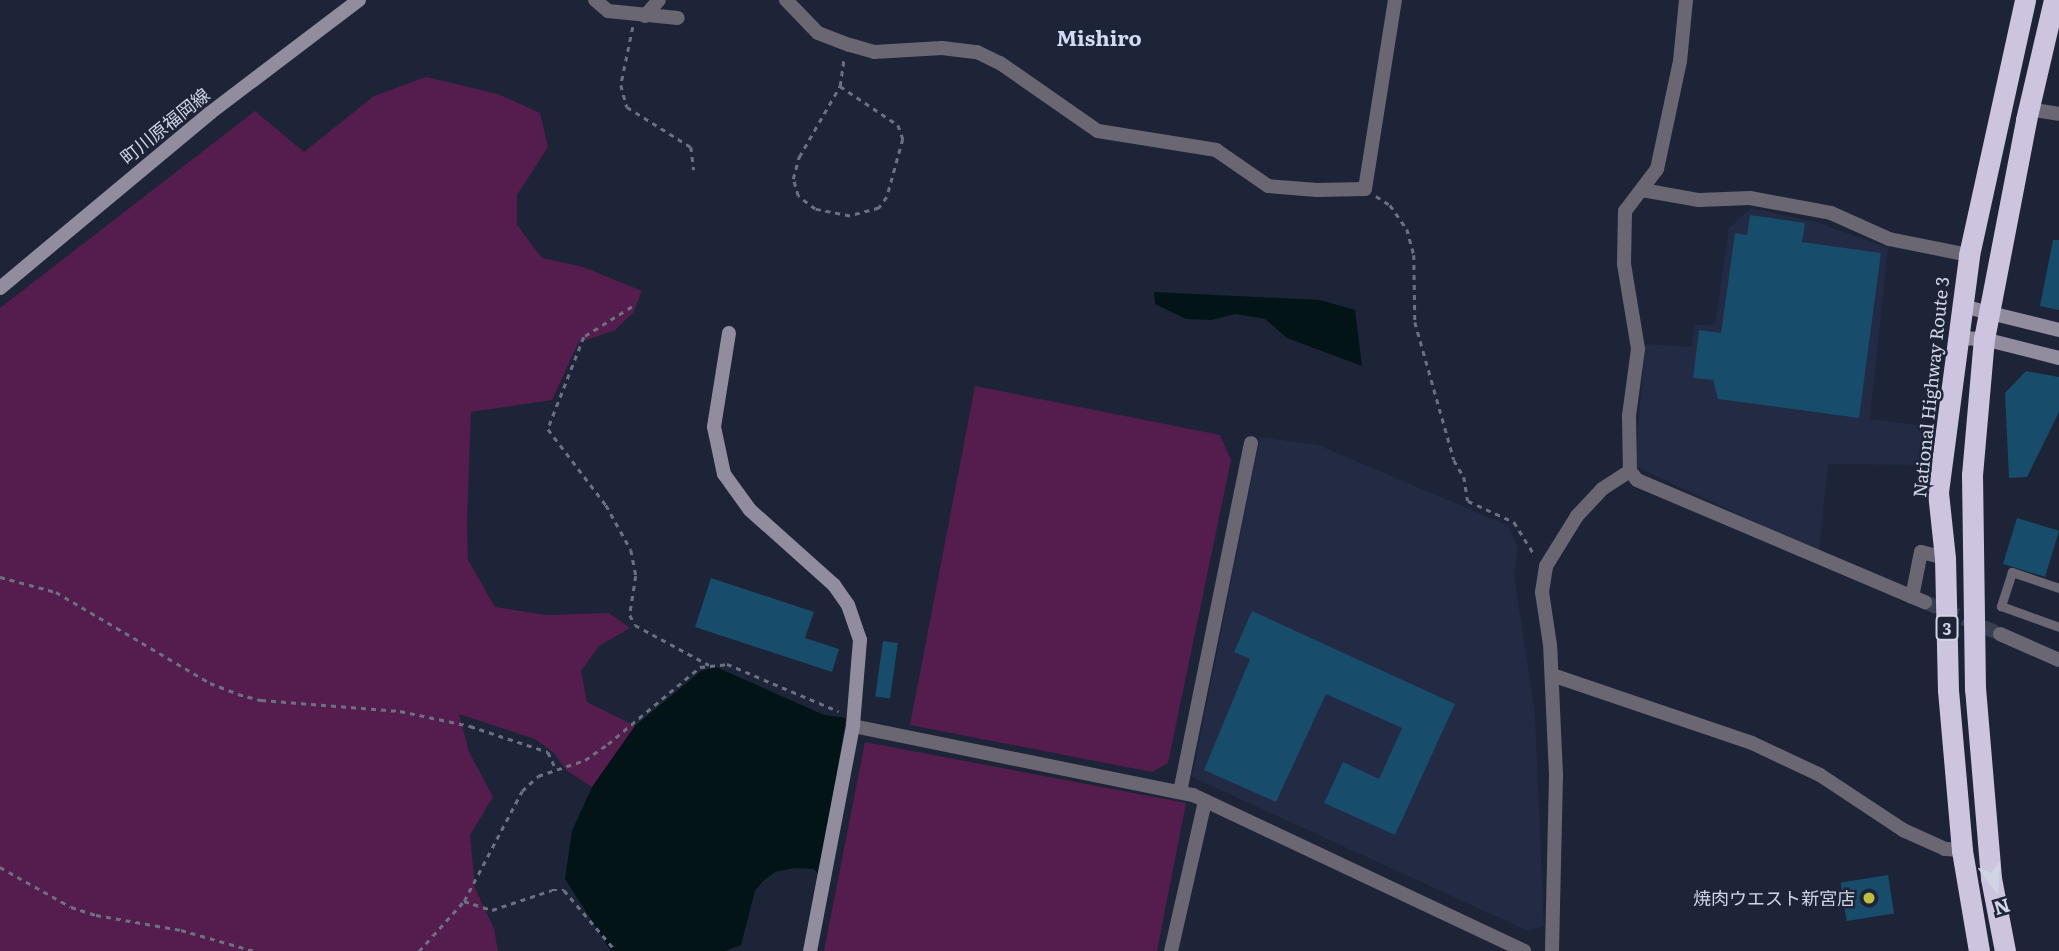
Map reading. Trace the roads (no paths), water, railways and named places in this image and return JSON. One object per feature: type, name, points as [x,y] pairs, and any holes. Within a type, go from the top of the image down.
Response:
[{"type":"highway","name":"National Highway Route 3","points":[[1979,951],[1962,850],[1948,690],[1945,558],[1938,492],[1951,417],[1956,338],[1969,255],[2025,0]]},
{"type":"highway","name":"3","points":[[2005,951],[1991,878],[1975,689],[1972,475],[1984,339],[2028,108],[2054,0]]},
{"type":"main road","name":"町川原福岡線","points":[[0,288],[210,113],[359,0]]},
{"type":"main road","points":[[1962,306],[1991,310],[2059,331]]},
{"type":"main road","points":[[729,333],[714,427],[724,474],[750,510],[834,585],[848,605],[860,640],[854,719],[810,951]]},
{"type":"main road","points":[[1956,338],[1984,339],[2059,358]]},
{"type":"street","points":[[595,0],[608,11],[678,18]]},
{"type":"street","points":[[645,16],[659,0]]},
{"type":"street","points":[[786,0],[818,33],[874,52],[942,48],[977,52],[1000,63],[1098,131],[1216,150],[1268,186],[1365,188],[1395,0]]},
{"type":"street","points":[[1686,0],[1680,61],[1657,169],[1625,211],[1624,264],[1638,349],[1629,416],[1630,471],[1637,480],[1919,599],[1921,552],[1945,558]]},
{"type":"street","points":[[2028,108],[2059,114]]},
{"type":"street","points":[[1642,190],[1699,200],[1750,198],[1831,213],[1889,239],[1969,255]]},
{"type":"street","points":[[1180,792],[1251,443]]},
{"type":"street","points":[[1552,951],[1556,775],[1552,675],[1542,593],[1548,561],[1555,545],[1602,489],[1630,471]]},
{"type":"street","points":[[2000,634],[2059,660]]},
{"type":"street","points":[[1552,675],[1752,743],[1820,775],[1902,830],[1945,849],[1962,850]]},
{"type":"street","points":[[854,719],[1180,792],[1205,800],[1524,951]]},
{"type":"street","points":[[1171,951],[1205,800]]},
{"type":"lane","points":[[2059,588],[2012,572],[2001,606],[2059,627]]},
{"type":"tunnel","points":[[1925,602],[2000,634]]},
{"type":"place","name":"焼肉ウエスト新宮店","points":[[1869,898]]},
{"type":"district","name":"Mishiro","points":[[1099,37]]}]
